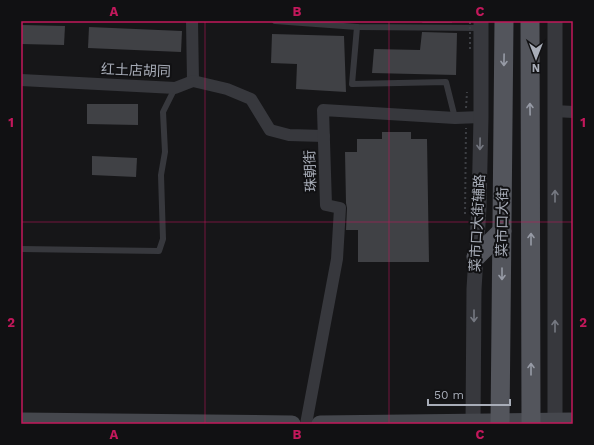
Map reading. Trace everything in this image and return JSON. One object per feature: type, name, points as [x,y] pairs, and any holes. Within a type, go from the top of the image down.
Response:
[{"type":"main road","name":"菜市口大街","points":[[500,423],[504,21]]},
{"type":"main road","name":"菜市口大街","points":[[530,21],[531,423]]},
{"type":"main road","points":[[476,257],[502,231]]},
{"type":"main road","points":[[21,421],[292,424]]},
{"type":"main road","points":[[320,424],[531,423],[573,421]]},
{"type":"street","points":[[192,21],[193,81],[227,89],[251,99],[270,130],[289,135],[324,136]]},
{"type":"street","points":[[555,21],[555,422]]},
{"type":"street","name":"菜市口大街辅路","points":[[473,423],[474,289],[479,208],[481,117],[477,23]]},
{"type":"street","name":"红土店胡同","points":[[21,80],[175,88],[193,81]]},
{"type":"street","name":"珠朝街","points":[[306,424],[337,259],[340,208],[326,205],[323,110],[455,118],[481,117]]},
{"type":"street","points":[[555,111],[573,112]]},
{"type":"lane","points":[[275,21],[357,27],[477,23]]},
{"type":"lane","points":[[357,27],[352,84],[446,82],[455,118]]},
{"type":"lane","points":[[21,249],[159,251],[163,239],[161,175],[165,152],[163,112],[175,88]]},
{"type":"path","points":[[470,49],[477,23]]},
{"type":"building","points":[[423,21],[452,21],[452,23],[422,23]]},
{"type":"building","points":[[21,25],[65,26],[64,45],[21,44]]},
{"type":"building","points":[[89,27],[182,31],[181,52],[88,48]]},
{"type":"building","points":[[422,32],[457,33],[456,75],[372,73],[374,49],[420,50]]},
{"type":"building","points":[[272,34],[344,36],[346,92],[296,89],[297,64],[271,63]]},
{"type":"building","points":[[87,104],[138,104],[138,125],[87,124]]},
{"type":"building","points":[[382,132],[411,132],[411,139],[427,139],[429,262],[358,262],[358,230],[346,230],[347,208],[345,152],[357,152],[357,139],[382,139]]},
{"type":"building","points":[[92,156],[137,158],[136,177],[92,175]]}]
